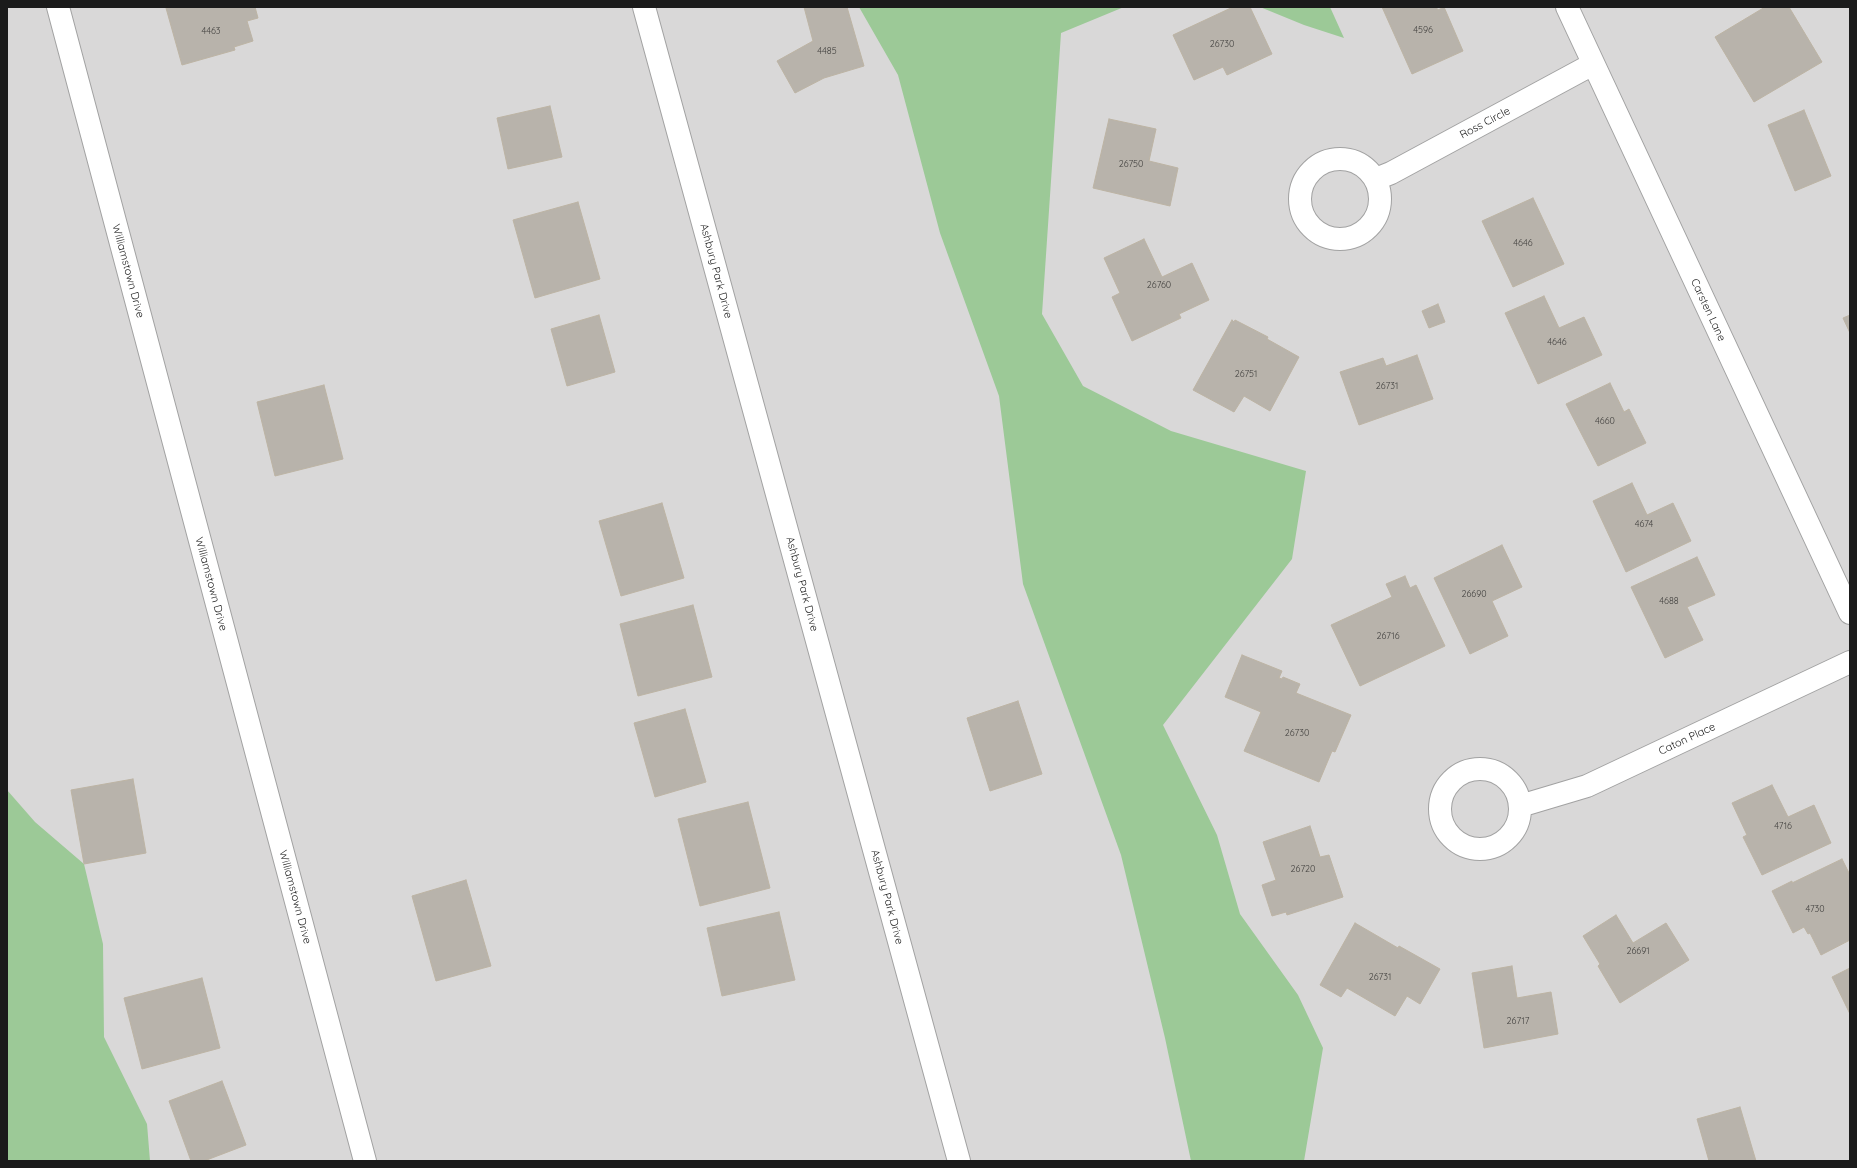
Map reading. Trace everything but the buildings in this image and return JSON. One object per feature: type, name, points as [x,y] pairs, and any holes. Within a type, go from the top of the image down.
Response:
[{"type":"street","name":"Williamstown Drive","points":[[58,7],[365,1161]]},
{"type":"street","name":"Ashbury Park Drive","points":[[644,7],[959,1161]]},
{"type":"street","name":"Carsten Lane","points":[[1567,7],[1850,613]]},
{"type":"street","name":"Ross Circle","points":[[1376,179],[1391,173],[1593,64]]},
{"type":"street","name":"Caton Place","points":[[1520,806],[1587,786],[1850,662]]},
{"type":"shaded area","points":[[7,7],[1850,7],[1850,1161],[7,1161]]},
{"type":"green space","points":[[859,7],[1124,7],[1061,33],[1042,314],[1083,386],[1171,431],[1306,471],[1292,559],[1163,725],[1217,835],[1240,914],[1298,995],[1323,1048],[1304,1161],[1191,1161],[1165,1038],[1121,855],[1023,584],[999,396],[940,233],[898,75]]},
{"type":"green space","points":[[1260,7],[1330,7],[1344,38],[1304,25]]},
{"type":"green space","points":[[7,790],[35,822],[84,864],[103,944],[104,1037],[147,1124],[150,1161],[7,1161]]}]
